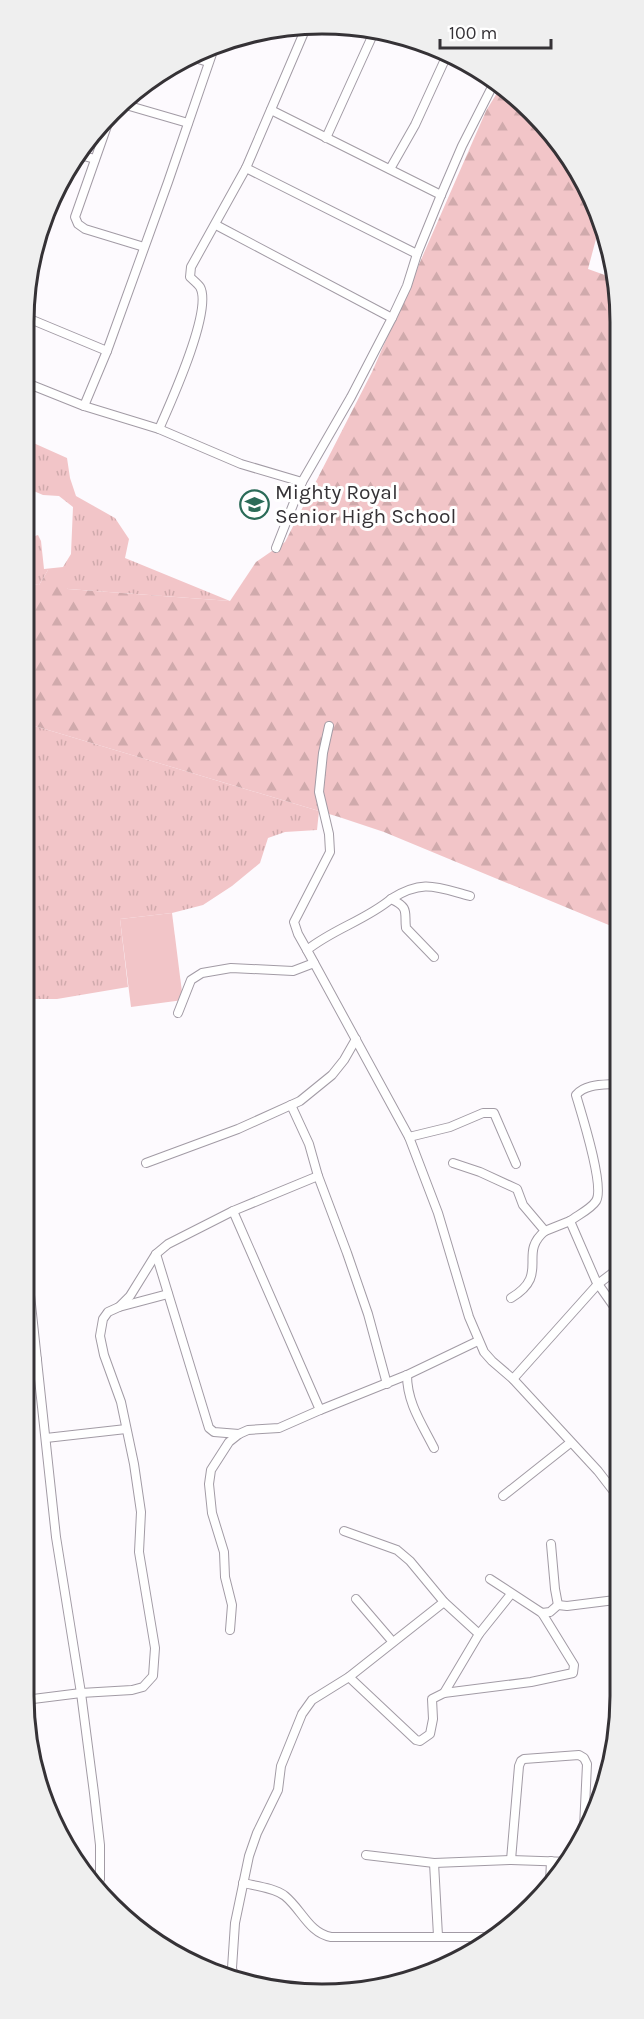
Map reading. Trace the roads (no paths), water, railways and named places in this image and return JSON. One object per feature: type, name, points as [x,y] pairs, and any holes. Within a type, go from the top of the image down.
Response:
[{"type":"street","points":[[159,429],[198,332],[202,295],[200,287],[190,277],[191,267],[246,168],[303,35]]},
{"type":"street","points":[[326,138],[371,39]]},
{"type":"street","points":[[84,406],[107,351],[210,57]]},
{"type":"street","points":[[203,60],[208,62]]},
{"type":"street","points":[[390,169],[415,125],[444,62]]},
{"type":"street","points":[[276,548],[302,482],[351,398],[392,318],[462,146],[491,89]]},
{"type":"street","points":[[131,107],[188,123]]},
{"type":"street","points":[[271,110],[441,195]]},
{"type":"street","points":[[104,135],[75,217],[78,224],[85,229],[144,248]]},
{"type":"street","points":[[87,157],[95,159]]},
{"type":"street","points":[[246,168],[417,254]]},
{"type":"street","points":[[216,225],[392,318]]},
{"type":"street","points":[[34,322],[107,351]]},
{"type":"street","points":[[34,386],[84,406],[159,429],[241,464],[302,482]]},
{"type":"street","points":[[329,726],[323,753],[319,792],[329,834],[330,852],[294,922],[298,934],[409,1137],[438,1213],[478,1341],[492,1361],[513,1379],[610,1487]]},
{"type":"street","points":[[308,950],[316,943],[373,913],[391,899],[418,886],[430,886],[470,896]]},
{"type":"street","points":[[391,899],[406,910],[406,928],[434,957]]},
{"type":"street","points":[[178,1013],[190,980],[202,973],[231,968],[293,971],[314,963]]},
{"type":"street","points":[[146,1163],[238,1129],[306,1098],[332,1075],[351,1050],[356,1039]]},
{"type":"street","points":[[511,1298],[522,1292],[529,1284],[532,1276],[532,1254],[539,1236],[545,1231],[570,1221],[595,1202],[598,1197],[595,1167],[576,1095],[581,1089],[590,1086],[610,1084]]},
{"type":"street","points":[[291,1105],[309,1144],[318,1176],[391,1382],[407,1391]]},
{"type":"street","points":[[409,1137],[450,1126],[483,1113],[494,1113],[516,1164]]},
{"type":"street","points":[[453,1163],[480,1172],[517,1189],[523,1205],[545,1231]]},
{"type":"street","points":[[118,1307],[130,1296],[156,1254],[168,1244],[233,1211],[318,1176]]},
{"type":"street","points":[[233,1211],[320,1410]]},
{"type":"street","points":[[570,1221],[598,1284],[610,1301]]},
{"type":"street","points":[[156,1254],[209,1428],[221,1434],[238,1434]]},
{"type":"street","points":[[513,1379],[598,1284],[610,1274]]},
{"type":"street","points":[[34,1699],[81,1693],[120,1692],[143,1687],[153,1676],[155,1648],[139,1552],[141,1512],[134,1464],[121,1402],[100,1336],[103,1319],[108,1312],[118,1307],[168,1294]]},
{"type":"street","points":[[34,1331],[56,1537],[81,1693],[100,1845],[100,1879]]},
{"type":"street","points":[[230,1630],[232,1605],[227,1589],[224,1552],[212,1513],[209,1484],[211,1470],[229,1442],[238,1434],[248,1430],[279,1428],[391,1382],[478,1341]]},
{"type":"street","points":[[407,1375],[407,1391],[434,1448]]},
{"type":"street","points":[[46,1438],[126,1429]]},
{"type":"street","points":[[503,1496],[570,1443]]},
{"type":"street","points":[[344,1531],[397,1551],[410,1561],[444,1602],[478,1634]]},
{"type":"street","points":[[551,1544],[558,1605]]},
{"type":"street","points":[[349,1677],[416,1740],[420,1741],[430,1734],[434,1719],[432,1699],[444,1693],[531,1682],[573,1673],[574,1665],[542,1613],[490,1579]]},
{"type":"street","points":[[444,1693],[478,1634],[511,1594]]},
{"type":"street","points":[[356,1599],[392,1641]]},
{"type":"street","points":[[542,1613],[550,1612],[558,1605],[610,1601]]},
{"type":"street","points":[[232,1970],[235,1923],[249,1856],[257,1833],[278,1790],[281,1766],[302,1714],[312,1700],[349,1677],[444,1602]]},
{"type":"street","points":[[511,1860],[519,1766],[524,1759],[579,1755],[584,1758],[588,1764],[585,1814]]},
{"type":"street","points":[[366,1855],[434,1863],[511,1860],[558,1861]]},
{"type":"street","points":[[551,1861],[551,1871]]},
{"type":"street","points":[[434,1863],[438,1936]]},
{"type":"street","points":[[243,1883],[284,1896],[321,1935],[331,1937],[481,1937]]},
{"type":"place","name":"Mighty Royal Senior High School","points":[[254,504]]}]
